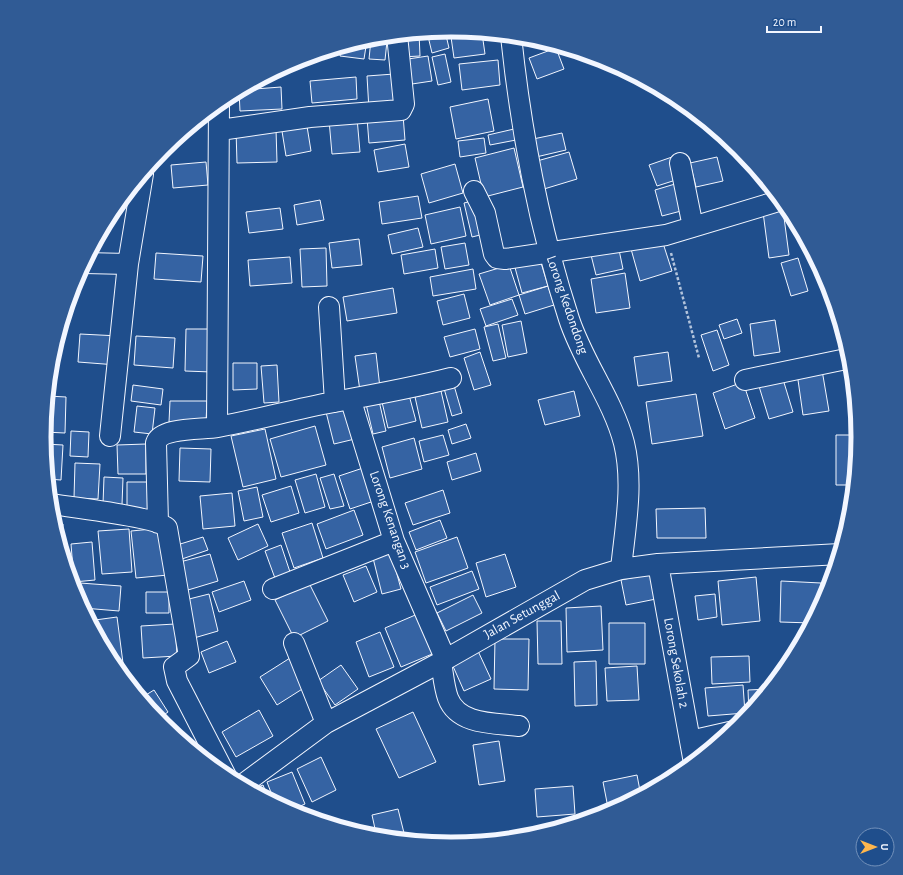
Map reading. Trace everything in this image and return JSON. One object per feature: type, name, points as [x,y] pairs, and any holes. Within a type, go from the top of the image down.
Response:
[{"type":"street","points":[[220,130],[310,117],[401,110],[404,104],[398,40]]},
{"type":"street","name":"Lorong Kedondong","points":[[512,41],[515,75],[532,180],[549,253],[577,340],[624,442],[628,462],[629,484],[621,569]]},
{"type":"street","points":[[217,427],[219,111]]},
{"type":"street","points":[[680,162],[693,227]]},
{"type":"street","points":[[110,436],[128,264],[141,184]]},
{"type":"street","points":[[474,190],[485,213],[494,254],[497,258],[504,259],[666,235],[775,202]]},
{"type":"street","points":[[91,263],[128,264]]},
{"type":"street","name":"Lorong Kenangan 3","points":[[329,307],[343,401],[394,541],[443,660],[448,698],[457,713],[468,719],[519,726]]},
{"type":"street","points":[[746,380],[844,359]]},
{"type":"street","points":[[158,523],[156,443],[158,438],[165,433],[217,427],[451,378]]},
{"type":"street","points":[[57,505],[122,515],[158,523],[165,526],[168,530],[188,654],[188,658],[174,668],[176,681],[221,765]]},
{"type":"street","points":[[273,589],[394,541]]},
{"type":"street","name":"Jalan Setunggal","points":[[247,781],[326,723],[443,660],[585,580],[621,569],[658,564],[834,554]]},
{"type":"street","name":"Lorong Sekolah 2","points":[[658,564],[693,757]]},
{"type":"street","points":[[294,643],[326,723]]},
{"type":"street","points":[[690,740],[722,733]]},
{"type":"path","points":[[666,235],[699,358]]},
{"type":"building","points":[[446,37],[449,48],[432,53],[428,38]]},
{"type":"building","points":[[451,37],[483,38],[485,54],[454,58]]},
{"type":"building","points":[[419,38],[420,56],[402,57],[401,40]]},
{"type":"building","points":[[387,42],[385,60],[369,59],[370,46]]},
{"type":"building","points":[[366,47],[364,59],[340,56],[340,53]]},
{"type":"building","points":[[551,50],[557,52],[564,69],[537,79],[529,58]]},
{"type":"building","points":[[445,54],[451,82],[438,85],[432,57]]},
{"type":"building","points":[[428,56],[432,81],[412,84],[408,59]]},
{"type":"building","points":[[498,60],[500,85],[462,90],[459,64]]},
{"type":"building","points":[[394,74],[396,108],[369,110],[367,76]]},
{"type":"building","points":[[356,77],[357,99],[312,103],[310,81]]},
{"type":"building","points":[[281,87],[282,109],[240,111],[239,98],[254,89]]},
{"type":"building","points":[[488,99],[494,131],[456,139],[450,107]]},
{"type":"building","points":[[403,115],[405,140],[369,143],[367,118]]},
{"type":"building","points":[[357,118],[360,152],[332,154],[329,120]]},
{"type":"building","points":[[306,120],[311,151],[286,156],[281,125]]},
{"type":"building","points":[[276,129],[277,162],[237,163],[236,130]]},
{"type":"building","points":[[514,129],[516,140],[490,145],[488,135]]},
{"type":"building","points":[[562,133],[566,150],[536,157],[533,139]]},
{"type":"building","points":[[484,138],[486,153],[460,157],[458,141]]},
{"type":"building","points":[[405,144],[409,167],[378,172],[374,150]]},
{"type":"building","points":[[514,148],[523,187],[484,197],[475,158]]},
{"type":"building","points":[[569,152],[577,179],[544,189],[537,161]]},
{"type":"building","points":[[672,157],[679,179],[657,186],[649,165]]},
{"type":"building","points":[[717,157],[723,181],[696,187],[690,163]]},
{"type":"building","points":[[206,162],[208,185],[173,188],[171,165]]},
{"type":"building","points":[[455,164],[463,193],[429,203],[421,174]]},
{"type":"building","points":[[675,184],[681,211],[662,216],[655,190]]},
{"type":"building","points":[[418,196],[422,218],[382,224],[379,202]]},
{"type":"building","points":[[320,200],[324,220],[297,225],[294,205]]},
{"type":"building","points":[[476,200],[484,234],[472,237],[464,203]]},
{"type":"building","points":[[460,207],[466,236],[431,244],[425,215]]},
{"type":"building","points":[[280,208],[283,229],[249,233],[246,212]]},
{"type":"building","points":[[781,210],[783,213],[789,255],[769,258],[763,212]]},
{"type":"building","points":[[418,228],[423,247],[392,254],[388,235]]},
{"type":"building","points":[[359,239],[362,265],[332,268],[329,243]]},
{"type":"building","points":[[662,240],[672,271],[640,281],[631,249]]},
{"type":"building","points":[[465,243],[469,265],[445,269],[441,247]]},
{"type":"building","points":[[618,245],[623,269],[596,275],[590,251]]},
{"type":"building","points":[[326,248],[327,286],[302,287],[300,249]]},
{"type":"building","points":[[435,249],[438,268],[404,274],[401,255]]},
{"type":"building","points":[[156,253],[203,256],[201,282],[154,279]]},
{"type":"building","points":[[539,256],[548,286],[522,293],[514,264]]},
{"type":"building","points":[[290,257],[292,283],[250,286],[248,260]]},
{"type":"building","points":[[798,258],[808,291],[791,296],[781,263]]},
{"type":"building","points":[[509,265],[519,295],[490,305],[479,274]]},
{"type":"building","points":[[473,269],[476,289],[433,296],[430,277]]},
{"type":"building","points":[[625,273],[630,308],[596,313],[591,279]]},
{"type":"building","points":[[548,286],[554,305],[525,314],[519,295]]},
{"type":"building","points":[[393,288],[397,313],[347,321],[343,297]]},
{"type":"building","points":[[464,294],[470,318],[443,325],[437,301]]},
{"type":"building","points":[[512,299],[518,315],[486,326],[480,309]]},
{"type":"building","points":[[737,319],[742,333],[724,339],[719,325]]},
{"type":"building","points":[[775,320],[780,352],[754,356],[750,324]]},
{"type":"building","points":[[521,321],[527,353],[508,357],[502,325]]},
{"type":"building","points":[[498,324],[506,358],[493,361],[484,327]]},
{"type":"building","points":[[186,329],[213,329],[212,372],[185,371]]},
{"type":"building","points":[[475,329],[480,349],[450,357],[444,337]]},
{"type":"building","points":[[717,330],[729,365],[713,371],[701,335]]},
{"type":"building","points":[[80,334],[119,336],[117,365],[78,362]]},
{"type":"building","points":[[136,336],[175,338],[173,368],[134,365]]},
{"type":"building","points":[[480,352],[491,385],[474,390],[464,358]]},
{"type":"building","points":[[668,352],[672,381],[638,386],[634,357]]},
{"type":"building","points":[[376,353],[380,388],[360,391],[355,356]]},
{"type":"building","points":[[233,363],[257,363],[257,389],[233,390]]},
{"type":"building","points":[[277,365],[279,402],[264,403],[261,366]]},
{"type":"building","points":[[822,370],[829,411],[803,415],[797,373]]},
{"type":"building","points":[[782,376],[793,412],[769,419],[758,383]]},
{"type":"building","points":[[453,382],[462,413],[452,416],[443,385]]},
{"type":"building","points":[[743,382],[755,418],[725,429],[713,393]]},
{"type":"building","points":[[133,385],[163,389],[161,405],[131,401]]},
{"type":"building","points":[[441,391],[448,422],[422,428],[415,397]]},
{"type":"building","points":[[574,391],[580,416],[545,425],[538,400]]},
{"type":"building","points":[[696,394],[703,436],[652,444],[646,402]]},
{"type":"building","points":[[409,395],[416,421],[388,428],[382,402]]},
{"type":"building","points":[[53,396],[66,397],[65,433],[51,432]]},
{"type":"building","points":[[170,401],[207,401],[206,422],[169,422]]},
{"type":"building","points":[[379,401],[386,431],[373,434],[366,404]]},
{"type":"building","points":[[137,406],[155,408],[152,434],[134,432]]},
{"type":"building","points":[[350,406],[359,438],[334,444],[326,412]]},
{"type":"building","points":[[466,424],[471,438],[452,444],[448,430]]},
{"type":"building","points":[[315,426],[326,465],[281,477],[270,439]]},
{"type":"building","points":[[265,429],[276,479],[243,487],[231,436]]},
{"type":"building","points":[[71,431],[89,432],[88,457],[70,456]]},
{"type":"building","points":[[443,435],[449,455],[424,462],[419,441]]},
{"type":"building","points":[[836,435],[852,435],[849,485],[836,485]]},
{"type":"building","points":[[414,438],[422,469],[390,478],[382,447]]},
{"type":"building","points":[[51,444],[63,445],[61,480],[53,479]]},
{"type":"building","points":[[146,444],[146,474],[118,474],[117,445]]},
{"type":"building","points":[[180,448],[211,449],[210,482],[179,481]]},
{"type":"building","points":[[476,453],[481,471],[452,480],[447,462]]},
{"type":"building","points":[[75,463],[100,464],[98,499],[74,498]]},
{"type":"building","points":[[363,468],[374,501],[350,509],[339,476]]},
{"type":"building","points":[[316,474],[325,507],[305,513],[295,480]]},
{"type":"building","points":[[334,474],[344,506],[330,509],[320,478]]},
{"type":"building","points":[[104,477],[123,478],[122,505],[103,504]]},
{"type":"building","points":[[127,482],[153,482],[153,510],[127,510]]},
{"type":"building","points":[[291,486],[299,513],[271,522],[262,495]]},
{"type":"building","points":[[257,487],[263,517],[244,521],[238,491]]},
{"type":"building","points":[[443,490],[450,513],[413,525],[405,503]]},
{"type":"building","points":[[232,493],[235,526],[203,529],[200,496]]},
{"type":"building","points":[[705,508],[706,538],[657,538],[656,509]]},
{"type":"building","points":[[354,510],[363,535],[326,549],[317,524]]},
{"type":"building","points":[[440,520],[447,538],[416,550],[409,532]]},
{"type":"building","points":[[312,523],[323,558],[294,568],[282,533]]},
{"type":"building","points":[[258,524],[268,546],[238,560],[228,538]]},
{"type":"building","points":[[163,528],[168,575],[136,578],[131,531]]},
{"type":"building","points":[[129,529],[132,572],[102,574],[98,531]]},
{"type":"building","points":[[203,537],[208,550],[182,559],[177,545]]},
{"type":"building","points":[[457,537],[468,568],[426,583],[415,552]]},
{"type":"building","points":[[92,542],[95,580],[78,582],[73,569],[71,544]]},
{"type":"building","points":[[281,545],[291,575],[276,581],[265,551]]},
{"type":"building","points":[[391,552],[401,589],[382,594],[373,558]]},
{"type":"building","points":[[210,554],[218,581],[188,590],[180,562]]},
{"type":"building","points":[[505,554],[516,587],[486,597],[476,563]]},
{"type":"building","points":[[366,566],[377,592],[354,602],[343,575]]},
{"type":"building","points":[[472,571],[479,589],[437,605],[430,587]]},
{"type":"building","points":[[650,574],[656,599],[626,605],[621,580]]},
{"type":"building","points":[[756,577],[760,621],[722,625],[718,581]]},
{"type":"building","points":[[244,581],[251,600],[219,612],[212,592]]},
{"type":"building","points":[[781,581],[821,583],[821,593],[807,623],[780,622]]},
{"type":"building","points":[[80,583],[121,586],[119,611],[89,609],[80,588]]},
{"type":"building","points":[[309,583],[328,621],[294,638],[275,600]]},
{"type":"building","points":[[146,592],[169,592],[169,613],[146,613]]},
{"type":"building","points":[[209,594],[218,631],[194,638],[185,600]]},
{"type":"building","points":[[715,594],[717,617],[698,620],[695,596]]},
{"type":"building","points":[[473,595],[482,613],[446,631],[437,613]]},
{"type":"building","points":[[601,606],[603,650],[567,652],[566,608]]},
{"type":"building","points":[[420,613],[437,652],[401,667],[385,628]]},
{"type":"building","points":[[117,617],[123,663],[120,663],[118,660],[95,620]]},
{"type":"building","points":[[537,621],[561,621],[562,664],[538,664]]},
{"type":"building","points":[[609,623],[645,623],[645,664],[609,664]]},
{"type":"building","points":[[175,624],[177,656],[143,658],[141,626]]},
{"type":"building","points":[[380,632],[394,667],[369,677],[356,642]]},
{"type":"building","points":[[495,639],[529,639],[528,690],[494,689]]},
{"type":"building","points":[[227,641],[236,662],[209,673],[201,652]]},
{"type":"building","points":[[478,651],[491,679],[464,691],[452,664]]},
{"type":"building","points":[[749,656],[750,682],[712,684],[711,657]]},
{"type":"building","points":[[290,658],[307,686],[277,705],[260,677]]},
{"type":"building","points":[[596,661],[597,705],[575,706],[574,662]]},
{"type":"building","points":[[341,665],[358,689],[335,705],[318,681]]},
{"type":"building","points":[[637,666],[639,700],[607,701],[605,668]]},
{"type":"building","points":[[743,685],[745,711],[742,713],[708,716],[705,688]]},
{"type":"building","points":[[763,689],[749,707],[748,690]]},
{"type":"building","points":[[154,690],[168,712],[163,716],[145,696]]},
{"type":"building","points":[[259,710],[273,736],[236,757],[222,732]]},
{"type":"building","points":[[413,712],[436,762],[399,778],[376,729]]},
{"type":"building","points":[[170,719],[176,729],[168,721]]},
{"type":"building","points":[[203,738],[212,758],[208,755],[193,744]]},
{"type":"building","points":[[499,741],[505,781],[479,785],[473,745]]},
{"type":"building","points":[[321,757],[336,790],[312,802],[297,769]]},
{"type":"building","points":[[292,772],[305,804],[297,808],[272,796],[267,782]]},
{"type":"building","points":[[637,775],[640,791],[608,807],[603,782]]},
{"type":"building","points":[[263,785],[266,792],[257,787]]},
{"type":"building","points":[[573,786],[575,814],[537,817],[535,789]]},
{"type":"building","points":[[398,809],[405,835],[375,830],[372,815]]}]
